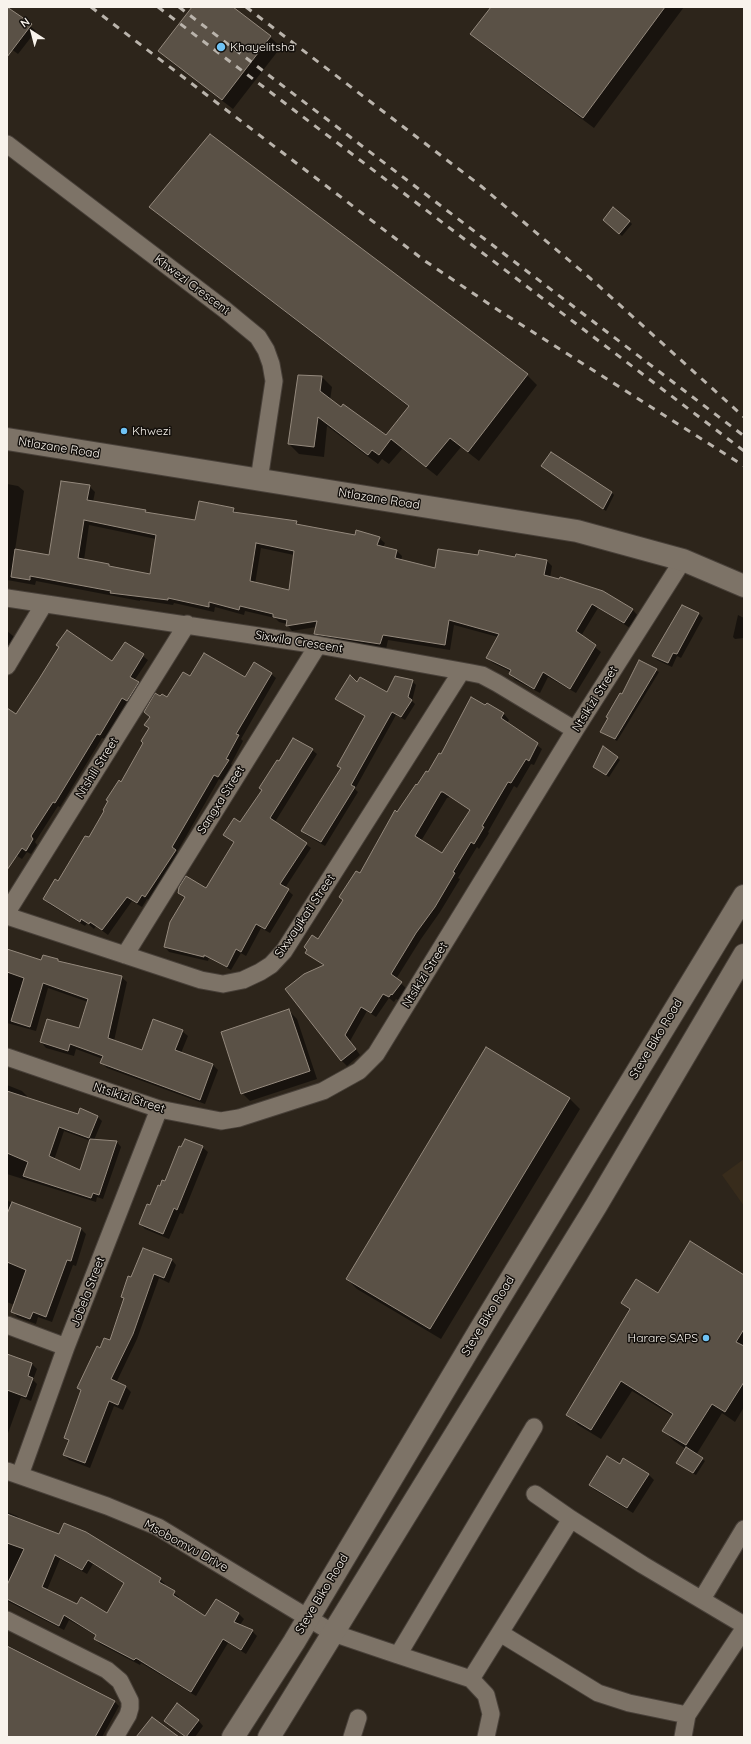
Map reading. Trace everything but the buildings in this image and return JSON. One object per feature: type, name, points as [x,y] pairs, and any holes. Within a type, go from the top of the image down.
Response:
[{"type":"street","name":"Khwezi Crescent","points":[[7,144],[224,309],[258,337],[266,350],[271,364],[274,381],[259,480]]},
{"type":"street","name":"Ntlazane Road","points":[[7,439],[577,531],[683,560],[744,586]]},
{"type":"street","name":"Ntsikizi Street","points":[[7,1057],[159,1109],[209,1120],[221,1121],[239,1118],[323,1091],[359,1071],[376,1054],[575,730],[683,560]]},
{"type":"street","name":"Sixwila Crescent","points":[[7,598],[318,645],[482,676],[575,730]]},
{"type":"street","points":[[7,666],[44,604]]},
{"type":"street","name":"Ntshili Street","points":[[7,912],[187,624]]},
{"type":"street","name":"Sangxa Street","points":[[125,955],[318,645]]},
{"type":"street","name":"Sixwayikati Street","points":[[7,916],[201,980],[223,984],[243,980],[271,964],[284,951],[461,672]]},
{"type":"street","name":"Steve Biko Road","points":[[233,1737],[308,1618],[480,1330],[744,896]]},
{"type":"street","points":[[269,1737],[596,1206],[744,955]]},
{"type":"street","name":"Jobela Street","points":[[13,1473],[66,1347],[159,1109]]},
{"type":"street","points":[[7,1325],[66,1347]]},
{"type":"street","points":[[398,1655],[534,1427]]},
{"type":"street","name":"Msobomvu Drive","points":[[13,1473],[107,1506],[158,1528],[333,1633],[471,1679]]},
{"type":"street","points":[[536,1494],[570,1519],[744,1625]]},
{"type":"street","points":[[486,1737],[491,1714],[486,1696],[471,1679],[570,1519]]},
{"type":"street","points":[[702,1600],[744,1530]]},
{"type":"street","points":[[7,1620],[107,1670],[120,1681],[128,1695],[130,1708],[128,1715],[115,1737]]},
{"type":"street","points":[[683,1737],[687,1715],[744,1629]]},
{"type":"street","points":[[500,1633],[598,1693],[628,1703],[687,1715]]},
{"type":"street","points":[[352,1737],[358,1718]]},
{"type":"shaded area","points":[[744,1159],[744,1206],[722,1175]]},
{"type":"railway","points":[[91,7],[425,261],[498,310],[744,466]]},
{"type":"railway","points":[[158,7],[744,451]]},
{"type":"railway","points":[[179,7],[744,436]]},
{"type":"railway","points":[[246,7],[481,186],[591,279],[744,417]]},
{"type":"place","name":"Khayelitsha","points":[[221,47]]},
{"type":"place","name":"Khwezi","points":[[124,431]]},
{"type":"place","name":"Harare SAPS","points":[[706,1338]]}]
